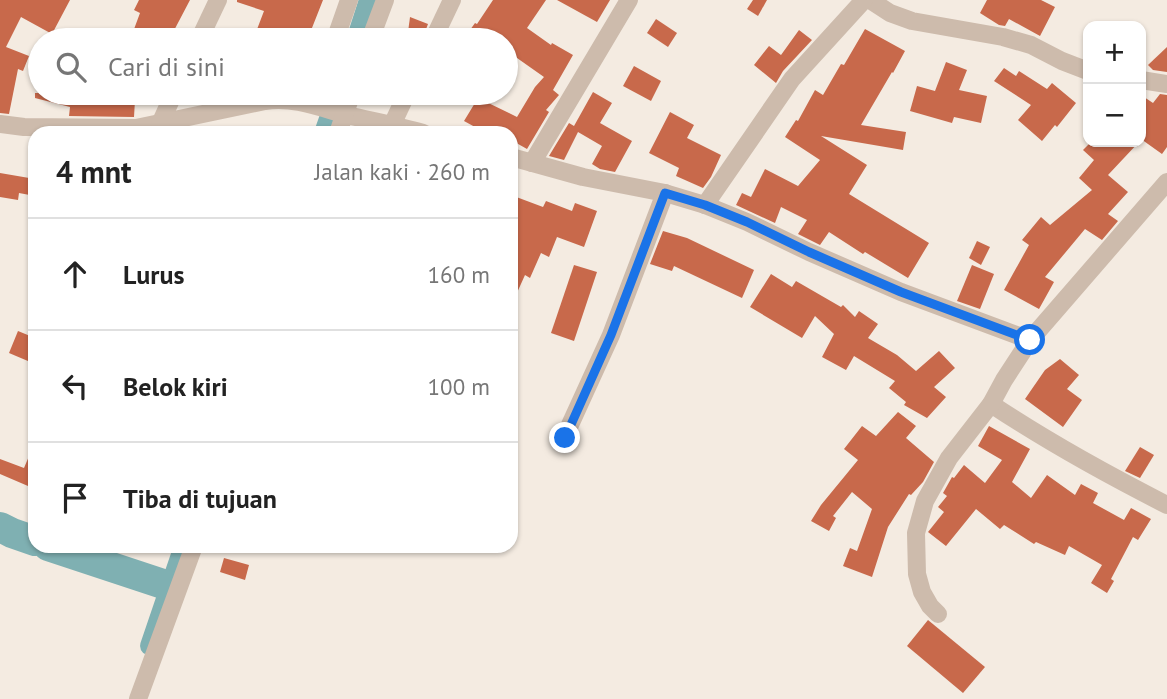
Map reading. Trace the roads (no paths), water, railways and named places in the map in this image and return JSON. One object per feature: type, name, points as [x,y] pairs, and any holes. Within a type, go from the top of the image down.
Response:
[{"type":"street","points":[[205,28],[218,0]]},
{"type":"street","points":[[339,28],[349,0]]},
{"type":"street","points":[[374,28],[385,0]]},
{"type":"street","points":[[439,28],[452,0]]},
{"type":"street","points":[[532,163],[629,0]]},
{"type":"street","points":[[705,205],[792,79],[864,0]]},
{"type":"street","points":[[870,0],[890,13],[912,21],[1003,37],[1031,45],[1083,69]]},
{"type":"street","points":[[1146,81],[1167,84]]},
{"type":"street","points":[[160,124],[169,105]]},
{"type":"street","points":[[148,126],[247,105]]},
{"type":"street","points":[[325,105],[342,113],[396,126]]},
{"type":"street","points":[[339,126],[346,105]]},
{"type":"street","points":[[392,125],[401,105]]},
{"type":"street","points":[[0,124],[28,127]]},
{"type":"street","points":[[518,159],[705,205],[901,292],[1030,340]]},
{"type":"street","points":[[937,614],[922,592],[917,574],[916,533],[925,501],[949,458],[991,404],[1030,340],[1167,182]]},
{"type":"street","points":[[565,438],[611,335],[665,193]]},
{"type":"street","points":[[991,404],[1032,432],[1167,505]]},
{"type":"street","points":[[138,699],[191,553]]},
{"type":"waterway","points":[[359,28],[368,0]]},
{"type":"waterway","points":[[325,126],[333,105]]},
{"type":"waterway","points":[[0,527],[28,539]]},
{"type":"waterway","points":[[69,553],[169,586]]},
{"type":"waterway","points":[[149,646],[181,553]]}]
